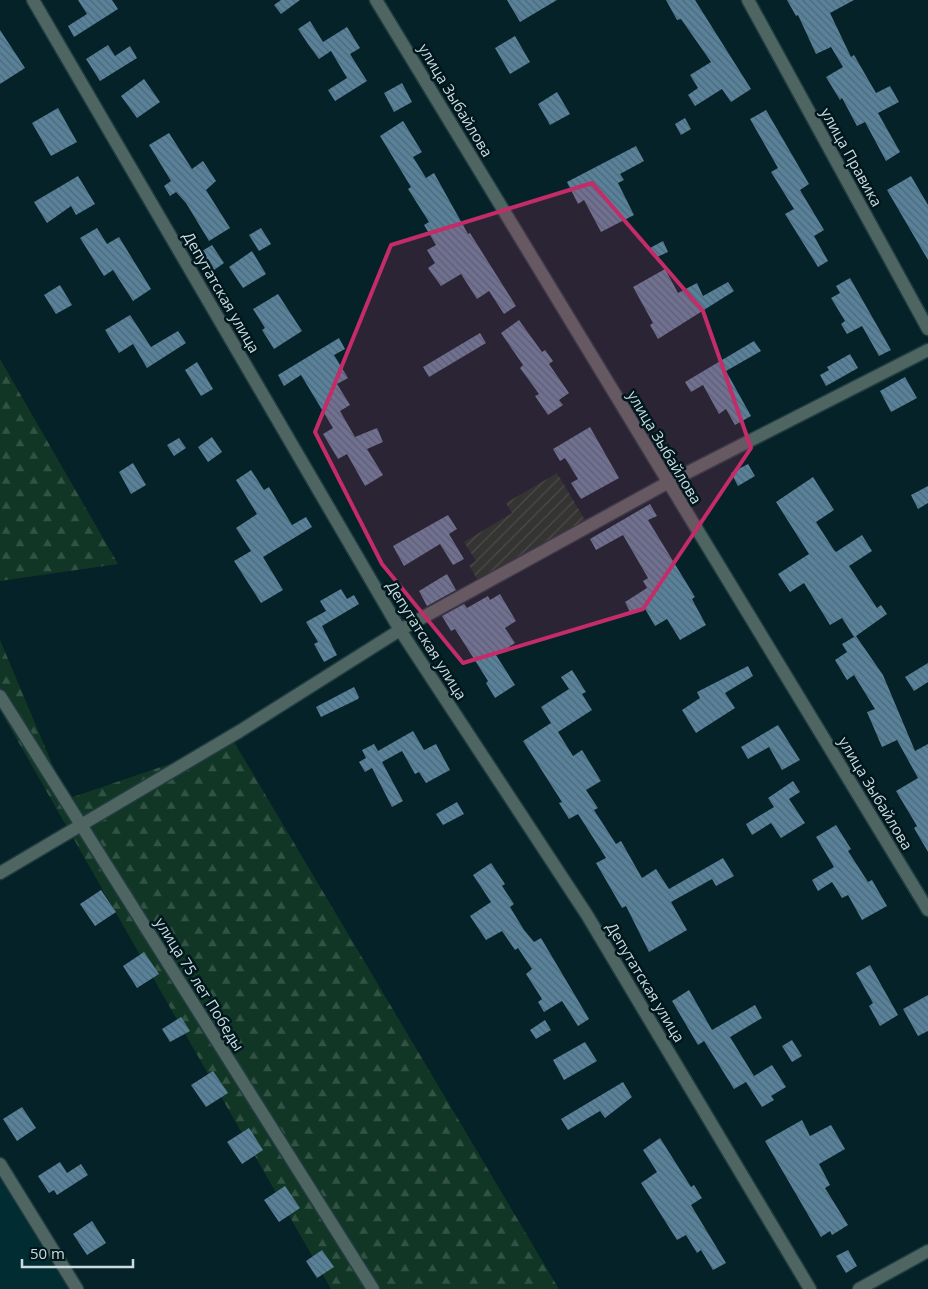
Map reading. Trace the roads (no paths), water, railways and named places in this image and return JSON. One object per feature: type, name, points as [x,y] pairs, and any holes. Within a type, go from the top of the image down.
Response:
[{"type":"street","name":"Депутатская улица","points":[[32,0],[400,630],[587,915],[810,1289]]},
{"type":"street","name":"улица Зыбайлова","points":[[376,0],[928,910]]},
{"type":"street","name":"улица Правика","points":[[748,0],[928,330]]},
{"type":"street","points":[[0,873],[240,731],[400,630],[667,482],[928,350]]},
{"type":"street","name":"улица 75 лет Победы","points":[[0,696],[373,1289]]},
{"type":"street","points":[[0,1164],[77,1289]]},
{"type":"street","points":[[859,1289],[928,1251]]}]
